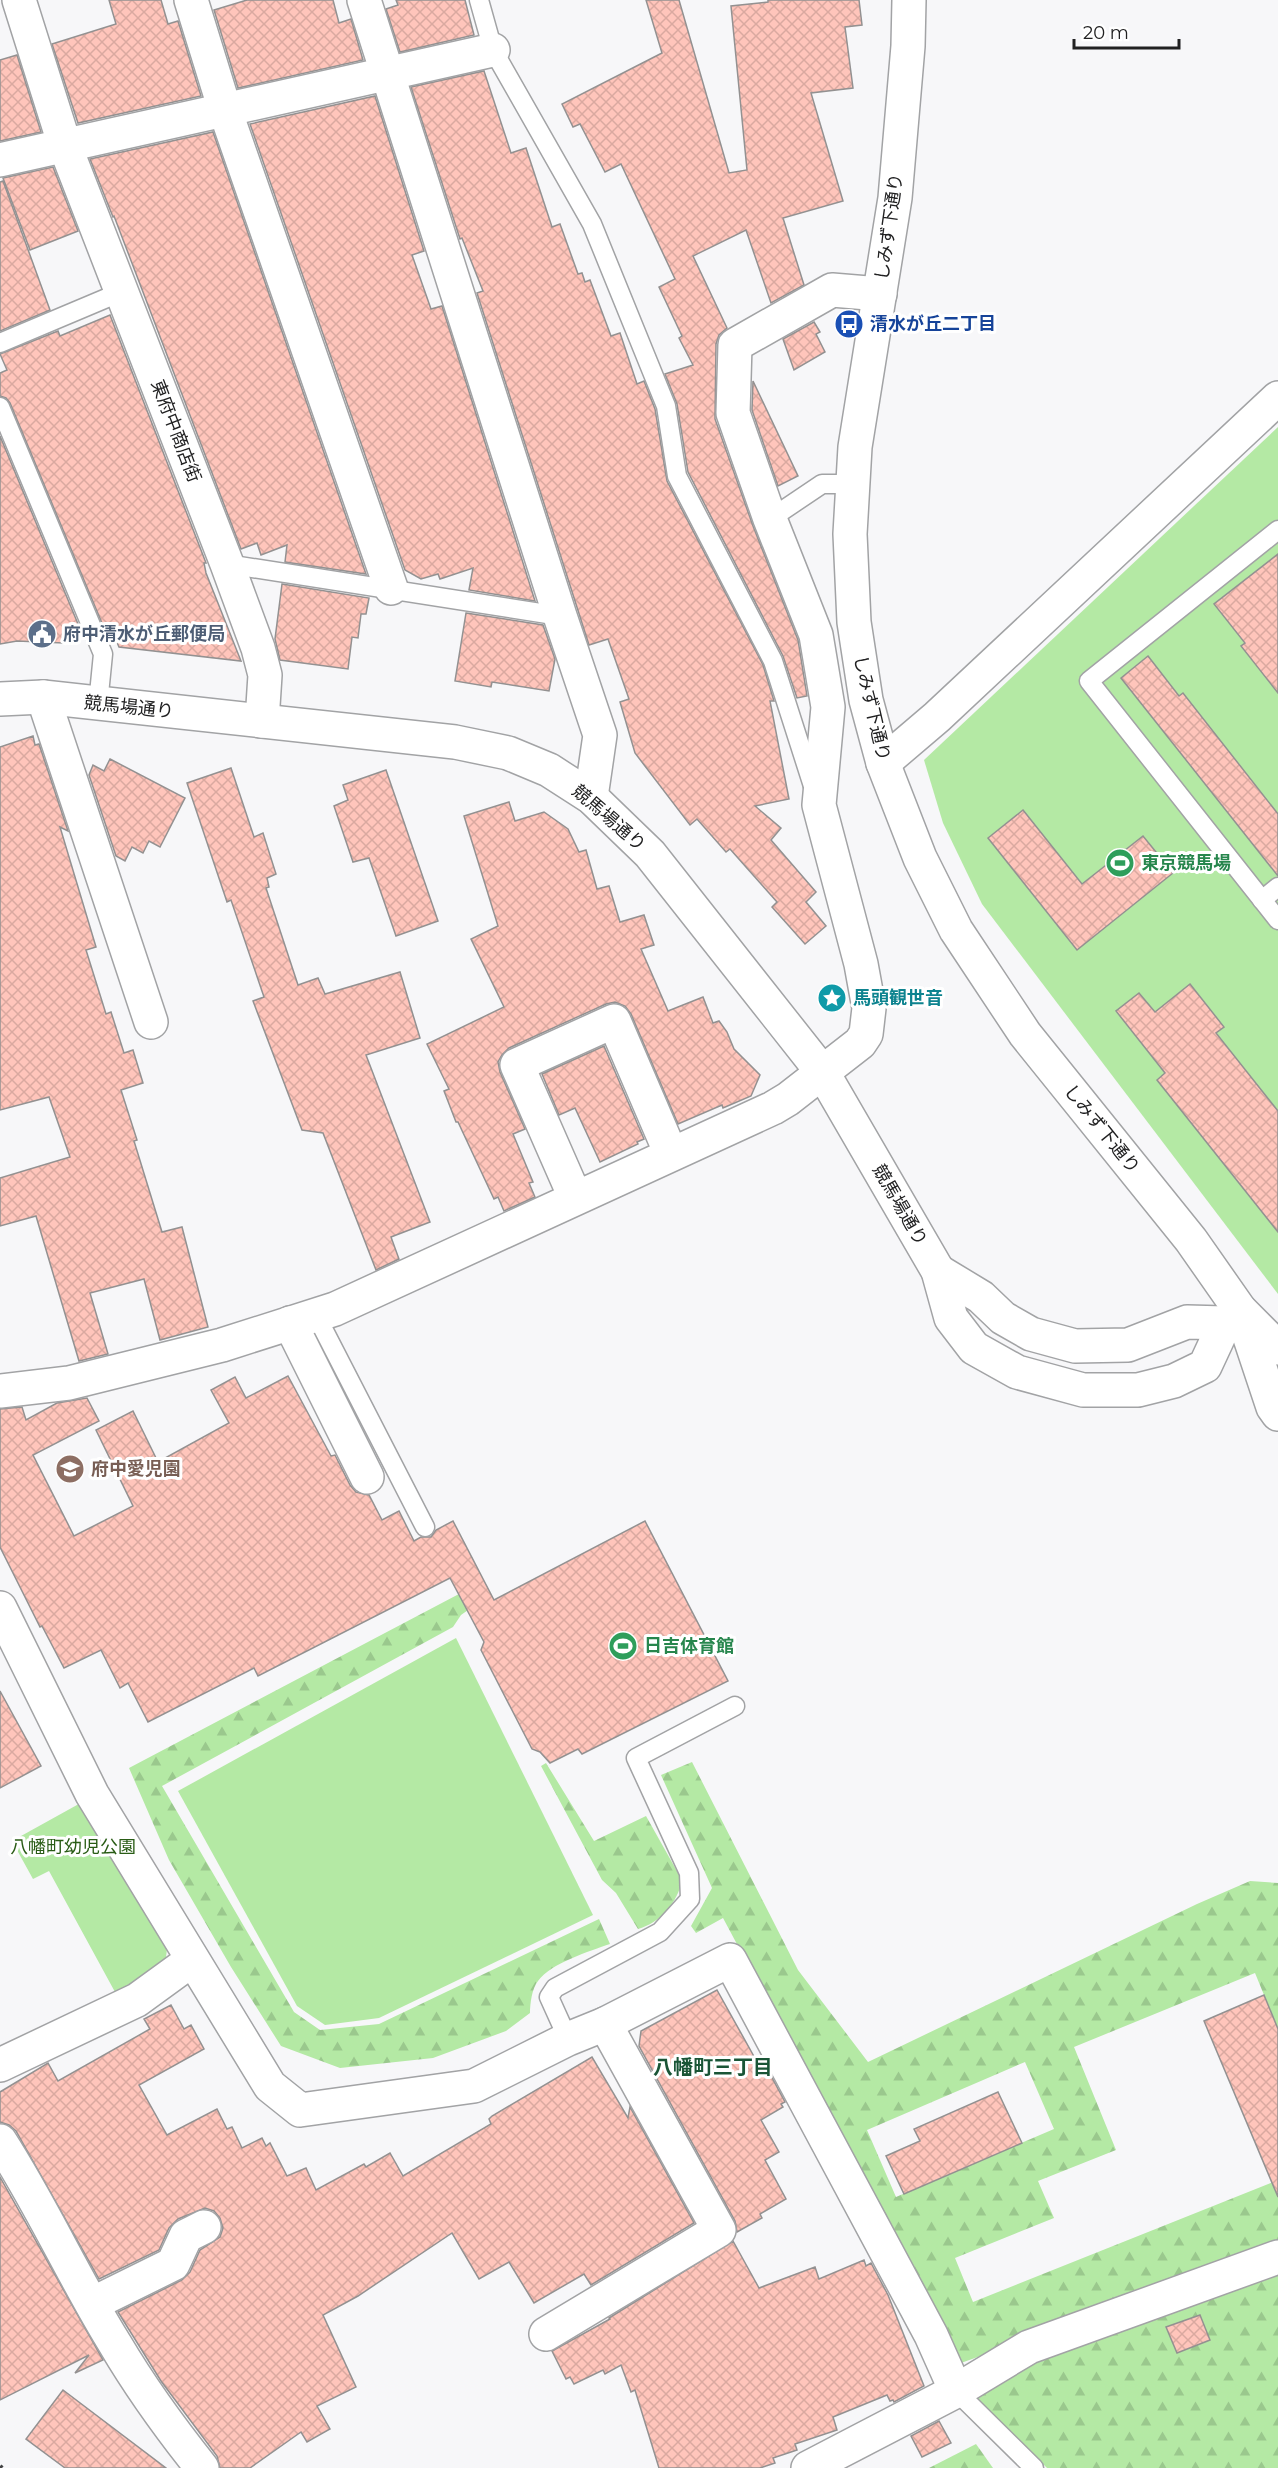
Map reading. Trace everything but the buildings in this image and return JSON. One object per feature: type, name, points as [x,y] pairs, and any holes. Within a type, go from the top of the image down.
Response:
[{"type":"street","name":"東府中商店街","points":[[19,0],[65,146],[258,648],[265,675],[262,721]]},
{"type":"street","points":[[191,0],[225,110],[391,588]]},
{"type":"street","points":[[364,0],[600,735],[591,797]]},
{"type":"street","name":"しみず下通り","points":[[909,0],[908,46],[896,198],[855,447],[850,534],[854,622],[866,700],[883,763],[920,858],[956,930],[1025,1034],[1191,1240],[1233,1316]]},
{"type":"street","points":[[0,160],[494,50]]},
{"type":"street","points":[[0,1391],[69,1383],[222,1345],[335,1309],[772,1108],[823,1073],[860,1043],[866,1034],[868,1008],[861,964],[819,805],[828,707],[816,635],[770,519],[733,413],[735,345],[832,290],[880,294]]},
{"type":"street","points":[[883,763],[937,717],[1278,398]]},
{"type":"street","points":[[43,697],[151,1022]]},
{"type":"street","name":"競馬場通り","points":[[0,699],[43,697],[455,741],[508,753],[549,770],[591,797],[650,854],[823,1073],[938,1270],[951,1318],[974,1348],[1017,1372],[1083,1390],[1138,1390],[1174,1381],[1205,1366],[1233,1316]]},
{"type":"street","points":[[575,1197],[517,1065],[614,1021],[671,1154]]},
{"type":"street","name":"競馬場通り","points":[[938,1270],[981,1297],[1003,1318],[1031,1334],[1075,1346],[1128,1345],[1187,1322],[1233,1316]]},
{"type":"street","points":[[1233,1316],[1278,1348]]},
{"type":"street","points":[[1233,1316],[1278,1414]]},
{"type":"street","points":[[303,1319],[367,1477]]},
{"type":"street","points":[[0,1608],[92,1794],[270,2086],[300,2110],[474,2086],[568,2039],[605,2024],[730,1960],[931,2335],[956,2391]]},
{"type":"street","points":[[0,2065],[137,2000],[192,1960]]},
{"type":"street","points":[[546,2334],[719,2230],[605,2024]]},
{"type":"street","points":[[0,2141],[12,2185],[92,2304],[114,2343],[165,2422],[202,2468]]},
{"type":"street","points":[[92,2304],[173,2264],[186,2236],[204,2226]]},
{"type":"street","points":[[808,2468],[956,2391],[1029,2347],[1278,2257]]},
{"type":"lane","points":[[479,0],[494,50],[592,224],[666,406],[677,476],[773,661],[819,805]]},
{"type":"lane","points":[[0,343],[121,292]]},
{"type":"lane","points":[[0,407],[103,654],[98,704]]},
{"type":"lane","points":[[770,519],[822,484],[853,484]]},
{"type":"lane","points":[[1278,530],[1089,681],[1278,920]]},
{"type":"lane","points":[[227,564],[560,616]]},
{"type":"lane","points":[[1262,900],[1278,887]]},
{"type":"lane","points":[[303,1319],[425,1527]]},
{"type":"lane","points":[[568,2039],[549,1997],[555,1988],[660,1932],[690,1899],[689,1873],[636,1758],[735,1706]]},
{"type":"lane","points":[[956,2391],[1034,2468]]},
{"type":"green space","name":"東京競馬場","points":[[1278,427],[1278,1294],[982,904],[943,823],[924,760]]},
{"type":"green space","points":[[476,1585],[481,1601],[461,1615],[453,1627],[162,1786],[294,2012],[320,2030],[379,2024],[599,1919],[610,1944],[571,1958],[544,1975],[534,1988],[530,2013],[506,2031],[433,2058],[340,2068],[281,2046],[231,1967],[169,1860],[129,1768]]},
{"type":"green space","points":[[456,1638],[593,1915],[379,2018],[325,2025],[297,2006],[178,1791]]},
{"type":"green space","points":[[692,1762],[798,1970],[868,2062],[1197,1904],[1250,1881],[1278,1883],[1278,2029],[1255,1973],[1074,2047],[1116,2150],[1038,2181],[1054,2218],[955,2258],[973,2302],[1278,2180],[1278,2249],[961,2363],[723,1918],[696,1933],[691,1926],[712,1888],[661,1775]],"holes":[[[1025,2062],[1054,2129],[896,2197],[867,2130]]]},
{"type":"green space","points":[[546,1763],[594,1841],[646,1816],[682,1880],[672,1904],[654,1922],[638,1929],[616,1893],[602,1880],[541,1766]]},
{"type":"green space","name":"八幡町幼児公園","points":[[86,1800],[167,1949],[165,1965],[115,1992],[49,1871],[33,1879],[12,1841]]},
{"type":"green space","points":[[1278,2266],[1278,2468],[1047,2468],[973,2394],[1040,2351]]},
{"type":"green space","points":[[976,2444],[993,2468],[929,2468]]},
{"type":"place","name":"清水が丘二丁目","points":[[849,324]]},
{"type":"place","name":"府中清水が丘郵便局","points":[[42,634]]},
{"type":"place","name":"東京競馬場","points":[[1120,863]]},
{"type":"place","name":"馬頭観世音","points":[[832,998]]},
{"type":"place","name":"府中愛児園","points":[[70,1469]]},
{"type":"place","name":"日吉体育館","points":[[623,1646]]},
{"type":"district","name":"八幡町三丁目","points":[[713,2067]]}]
